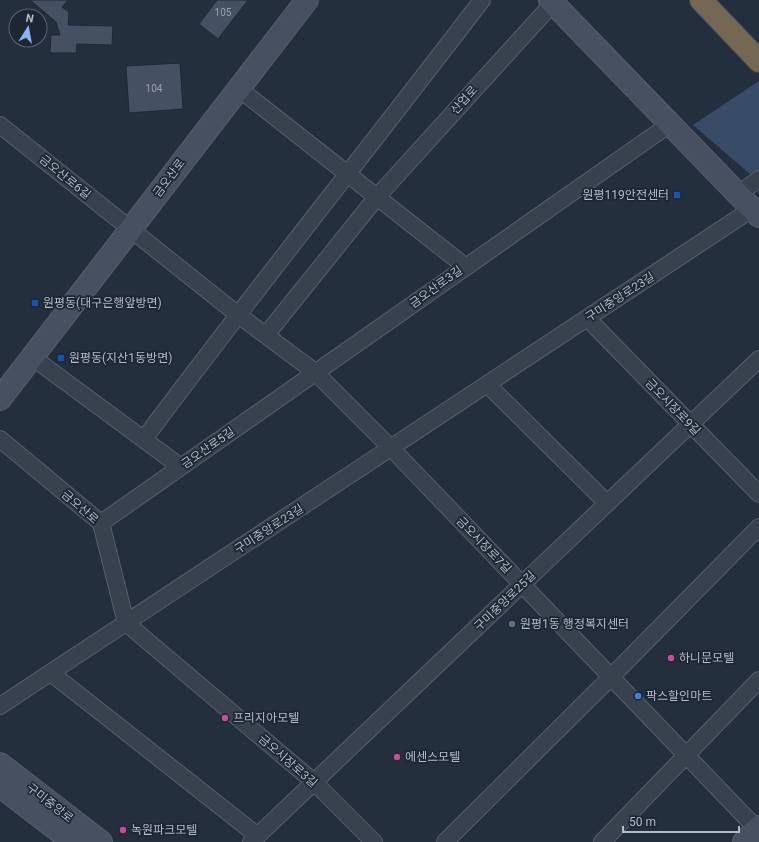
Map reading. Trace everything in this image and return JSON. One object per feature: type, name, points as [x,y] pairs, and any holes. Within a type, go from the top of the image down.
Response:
[{"type":"highway","points":[[701,0],[759,61]]},
{"type":"street","name":"금오산로","points":[[0,400],[307,0]]},
{"type":"street","points":[[144,439],[237,314],[348,175],[482,0]]},
{"type":"street","name":"산업로","points":[[376,198],[551,1],[750,206]]},
{"type":"street","name":"금오산로3길","points":[[238,88],[376,198],[466,267],[315,372]]},
{"type":"street","points":[[466,267],[670,124]]},
{"type":"street","name":"금오산로6길","points":[[0,125],[130,229]]},
{"type":"street","name":"구미중앙로23길","points":[[0,706],[587,318],[750,206],[759,179]]},
{"type":"street","points":[[266,335],[376,198]]},
{"type":"street","points":[[130,229],[237,314],[315,372],[391,448]]},
{"type":"street","name":"금오시장로9길","points":[[587,318],[759,494]]},
{"type":"street","points":[[32,357],[181,467]]},
{"type":"street","name":"구미중앙로25길","points":[[254,839],[759,359]]},
{"type":"street","name":"금오산로5길","points":[[101,523],[315,372]]},
{"type":"street","points":[[487,384],[607,503]]},
{"type":"street","name":"금오산로","points":[[0,439],[101,523],[126,623]]},
{"type":"street","name":"금오시장로7길","points":[[391,448],[687,756],[755,832]]},
{"type":"street","points":[[445,842],[759,527]]},
{"type":"street","name":"금오시장로3길","points":[[126,623],[314,782],[374,842]]},
{"type":"street","points":[[50,673],[254,839]]},
{"type":"street","points":[[602,842],[759,680]]},
{"type":"street","name":"구미중앙로","points":[[0,764],[101,842]]},
{"type":"street","name":"구미중앙로","points":[[0,786],[73,842]]},
{"type":"water","points":[[759,81],[759,178],[757,180],[693,125]]},
{"type":"building","points":[[30,0],[68,0],[62,7],[69,12],[68,25],[113,26],[112,45],[77,44],[76,53],[50,53],[51,35],[60,35],[56,22],[48,15],[48,8],[39,8]]},
{"type":"building","points":[[217,0],[248,0],[218,39],[199,24]]},
{"type":"building","points":[[180,63],[183,109],[129,113],[126,66]]},
{"type":"place","name":"원평119안전센터","points":[[677,195]]},
{"type":"place","name":"원평동(대구은행앞방면)","points":[[35,303]]},
{"type":"place","name":"원평동(지산1동방면)","points":[[61,358]]},
{"type":"place","name":"원평1동 행정복지센터","points":[[512,624]]},
{"type":"place","name":"하니문모텔","points":[[671,658]]},
{"type":"place","name":"팍스할인마트","points":[[638,696]]},
{"type":"place","name":"프리지아모텔","points":[[225,718]]},
{"type":"place","name":"에센스모텔","points":[[397,757]]},
{"type":"place","name":"녹원파크모텔","points":[[123,830]]}]
